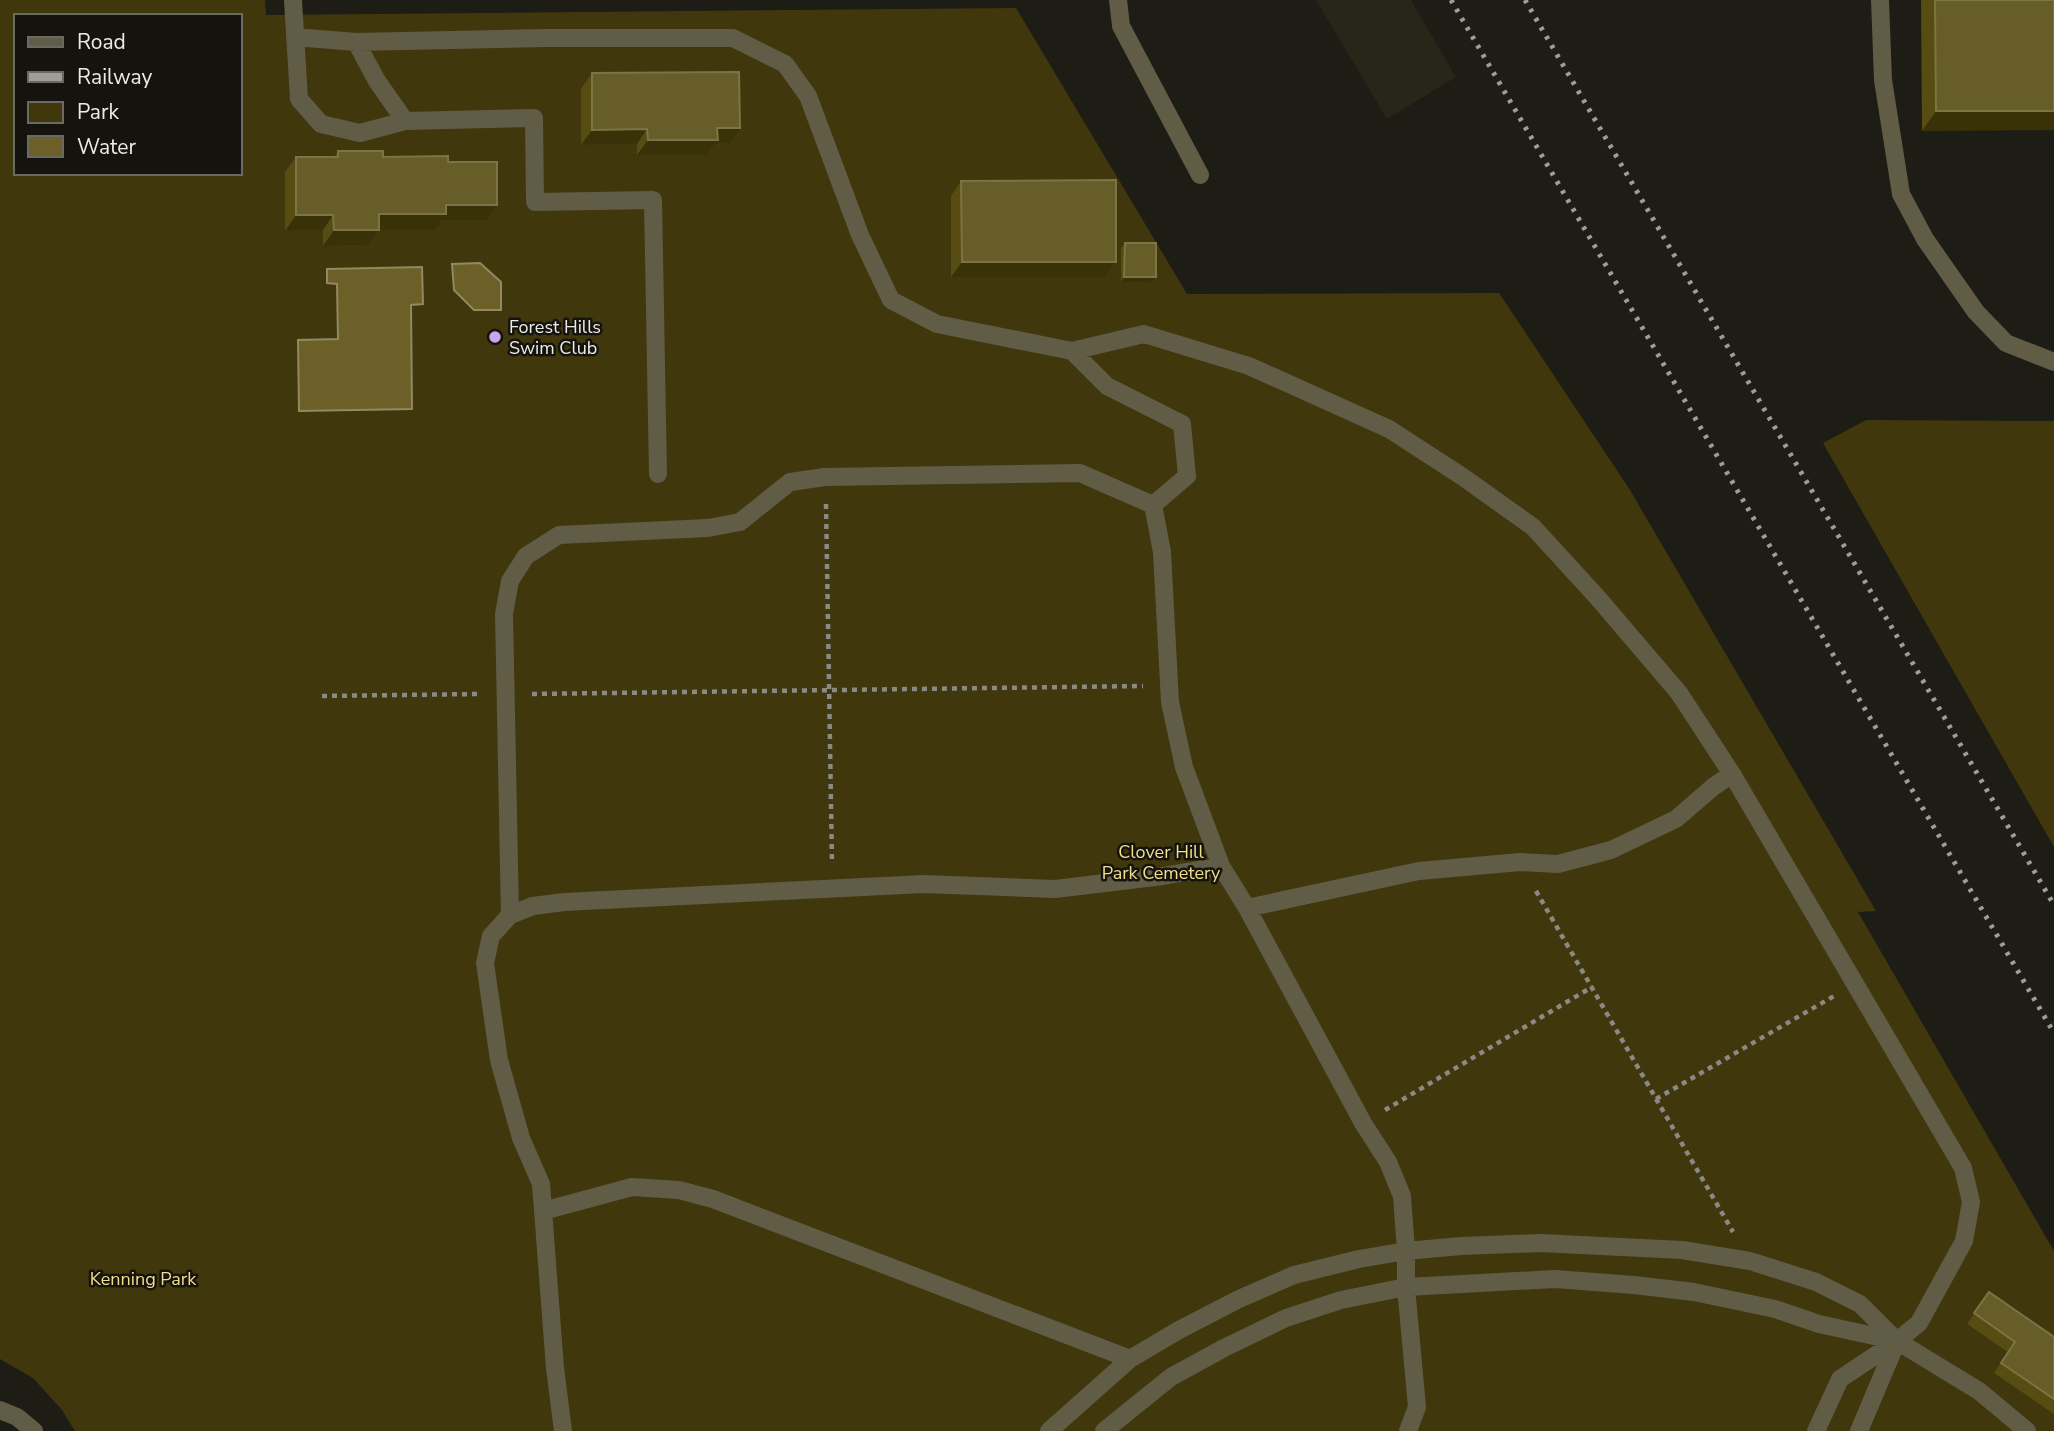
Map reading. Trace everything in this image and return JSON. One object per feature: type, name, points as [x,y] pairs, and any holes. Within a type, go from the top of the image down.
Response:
[{"type":"street","points":[[293,0],[299,99],[321,124],[360,133],[405,121],[534,118],[535,202],[653,200],[658,474]]},
{"type":"street","points":[[1118,0],[1121,26],[1200,175]]},
{"type":"street","points":[[1880,0],[1883,80],[1901,194],[1925,239],[1976,312],[2007,343],[2054,362]]},
{"type":"street","points":[[295,37],[356,42],[506,38],[733,38],[785,64],[808,96],[860,235],[891,300],[936,324],[1072,351],[1144,334],[1249,366],[1389,429],[1533,527],[1679,693],[1732,774],[1963,1168],[1971,1202],[1964,1241],[1919,1323],[1840,1379],[1816,1431]]},
{"type":"street","points":[[356,42],[377,81],[405,121]]},
{"type":"street","points":[[1072,351],[1107,386],[1182,424],[1187,476],[1153,505]]},
{"type":"street","points":[[510,915],[504,614],[510,581],[526,556],[559,535],[708,528],[740,522],[790,482],[825,477],[1080,473],[1153,505]]},
{"type":"street","points":[[1153,505],[1162,552],[1170,702],[1184,767],[1221,866],[1247,908],[1363,1123],[1388,1162],[1402,1196],[1406,1287],[1417,1407],[1408,1431]]},
{"type":"street","points":[[1247,908],[1419,871],[1520,862],[1558,864],[1611,850],[1675,819],[1732,774]]},
{"type":"street","points":[[563,1431],[555,1368],[541,1184],[521,1138],[499,1060],[485,963],[491,936],[510,915],[533,906],[564,902],[832,888],[924,884],[1055,889],[1221,866]]},
{"type":"street","points":[[543,1211],[632,1187],[679,1190],[713,1199],[1130,1359]]},
{"type":"street","points":[[1049,1431],[1130,1359],[1239,1299],[1294,1275],[1406,1251],[1541,1243],[1682,1250],[1750,1261],[1816,1282],[1860,1304],[1897,1341],[1979,1391],[2027,1431]]},
{"type":"street","points":[[1104,1431],[1171,1377],[1286,1318],[1341,1300],[1406,1287],[1555,1279],[1634,1285],[1694,1292],[1774,1309],[1819,1324],[1897,1341]]},
{"type":"street","points":[[1859,1431],[1897,1341]]},
{"type":"street","points":[[0,1410],[17,1417],[34,1431]]},
{"type":"path","points":[[825,477],[832,888]]},
{"type":"path","points":[[321,696],[1169,685]]},
{"type":"path","points":[[1520,862],[1750,1261]]},
{"type":"path","points":[[1656,1099],[1855,984]]},
{"type":"path","points":[[1363,1123],[1592,987]]},
{"type":"shaded area","points":[[1316,0],[1411,0],[1456,77],[1387,119]]},
{"type":"green space","name":"Clover Hill Park Cemetery","points":[[0,0],[265,0],[266,15],[1016,8],[1187,294],[1499,293],[1630,490],[1876,911],[1858,912],[2054,1251],[2054,1431],[75,1431],[62,1410],[33,1378],[0,1359]]},
{"type":"green space","points":[[1866,420],[2054,421],[2054,847],[1823,443]]},
{"type":"water","points":[[480,263],[501,282],[501,310],[474,310],[454,290],[452,264]]},
{"type":"water","points":[[422,267],[423,304],[411,305],[412,409],[299,411],[298,340],[338,339],[337,284],[327,283],[327,269]]},
{"type":"building","points":[[1935,0],[2054,0],[2054,111],[1936,111]]},
{"type":"building","points":[[739,72],[740,128],[717,128],[718,140],[648,140],[647,129],[592,130],[592,73]]},
{"type":"building","points":[[338,151],[383,151],[383,157],[448,156],[448,162],[497,162],[497,205],[446,205],[446,214],[379,214],[379,230],[334,230],[333,215],[296,215],[296,157],[338,157]]},
{"type":"building","points":[[1116,180],[1116,262],[962,262],[961,181]]},
{"type":"building","points":[[1125,243],[1156,243],[1156,277],[1124,277]]},
{"type":"building","points":[[1989,1292],[2054,1337],[2054,1399],[2001,1363],[2015,1342],[1974,1313]]},
{"type":"railway","points":[[1451,0],[2054,1033]]},
{"type":"railway","points":[[1525,0],[2054,905]]},
{"type":"place","name":"Forest Hills Swim Club","points":[[495,337]]},
{"type":"park label","name":"Kenning Park","points":[[143,1279]]}]
